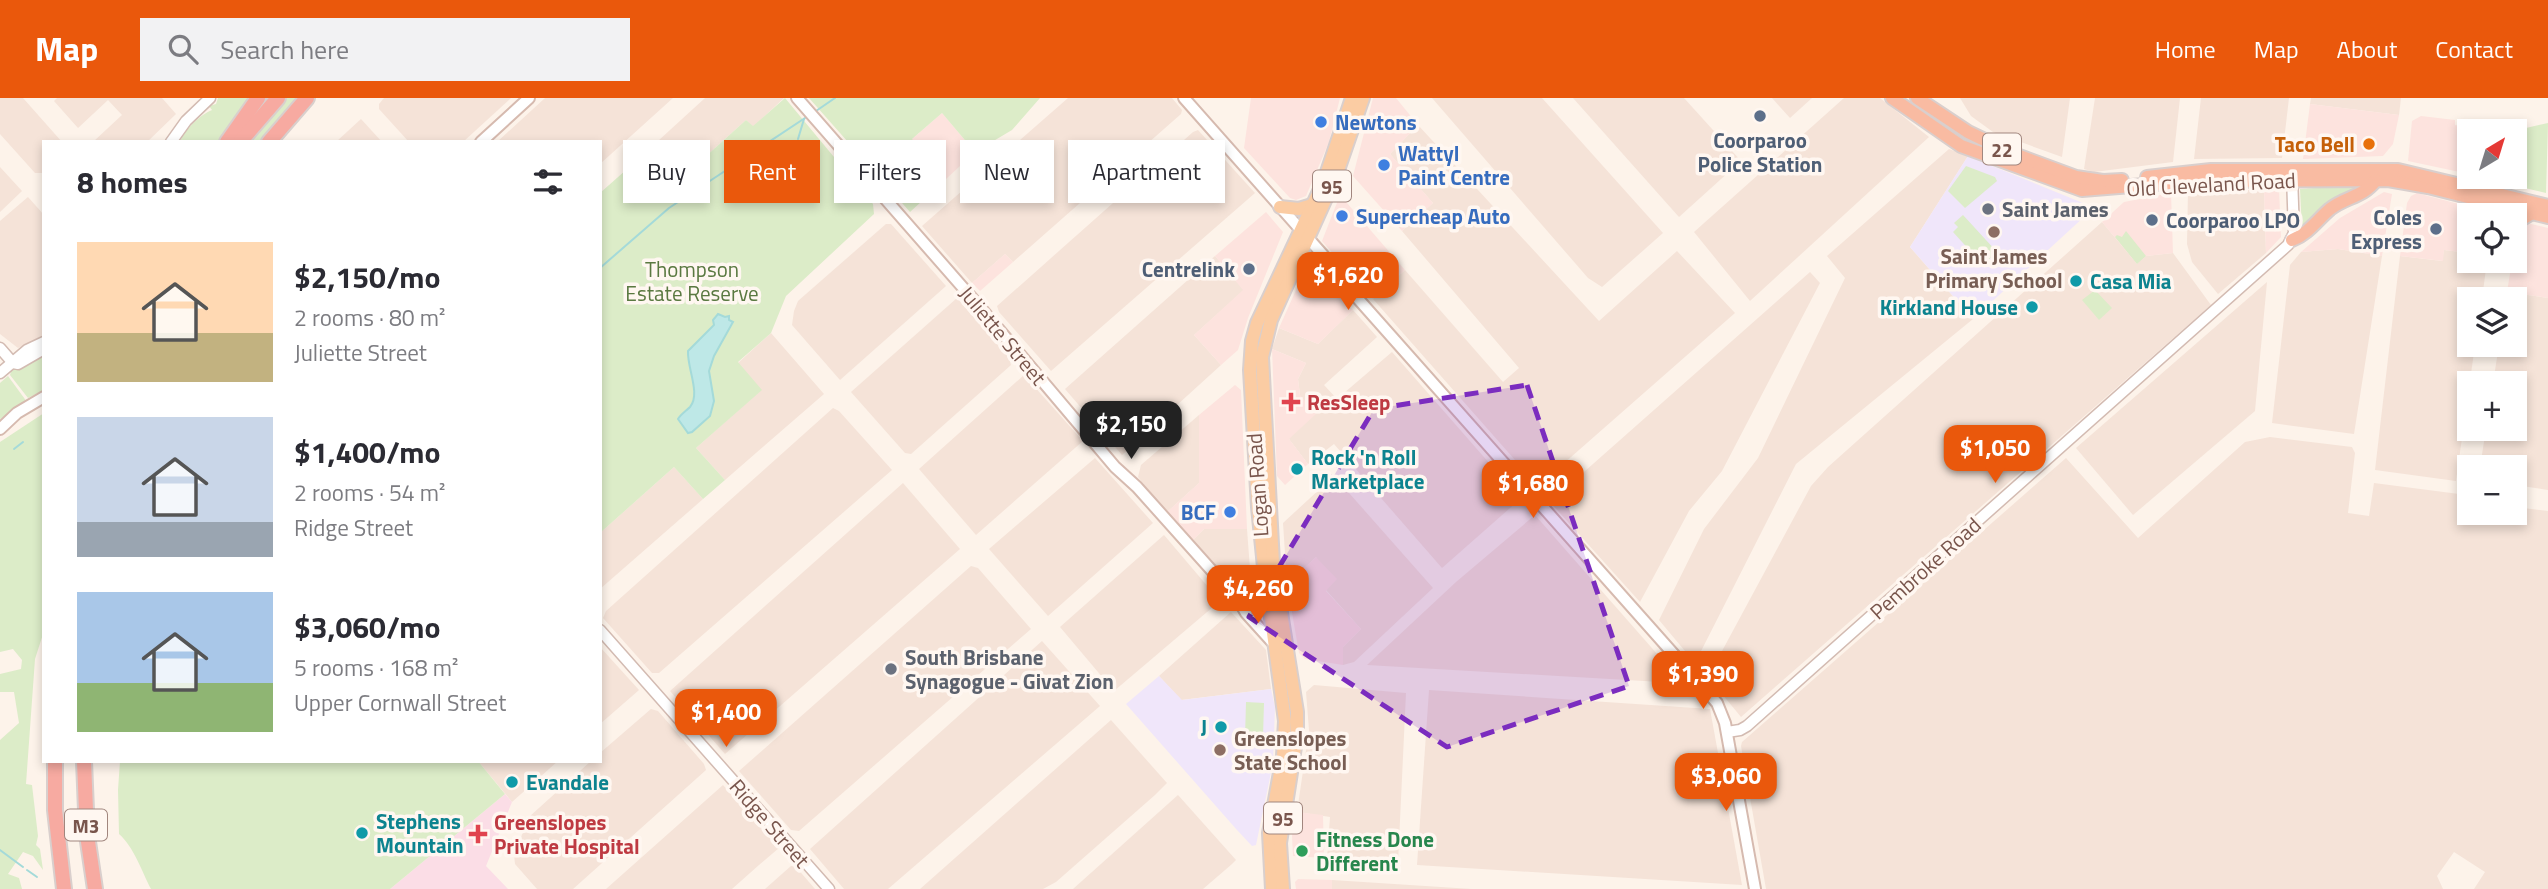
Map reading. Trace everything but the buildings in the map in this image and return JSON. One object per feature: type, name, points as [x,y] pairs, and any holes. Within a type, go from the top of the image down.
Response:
[{"type":"highway","points":[[228,140],[258,98]]},
{"type":"highway","points":[[242,140],[278,98]]},
{"type":"highway","points":[[271,140],[307,98]]},
{"type":"highway","name":"Old Cleveland Road","points":[[1892,98],[1961,146],[2082,190],[2292,174],[2398,170],[2548,206]]},
{"type":"highway","name":"Old Cleveland Road","points":[[1917,98],[1988,143],[2089,180],[2119,180],[2211,170],[2376,180],[2428,187],[2548,217]]},
{"type":"highway","points":[[1938,113],[1939,98]]},
{"type":"highway","points":[[2292,240],[2301,237],[2336,205],[2366,191],[2376,180]]},
{"type":"highway","points":[[2527,216],[2532,213]]},
{"type":"highway","name":"M3","points":[[55,763],[55,810],[64,889]]},
{"type":"highway","name":"M3","points":[[84,763],[87,835],[95,889]]},
{"type":"main road","points":[[483,140],[529,98]]},
{"type":"main road","points":[[1184,98],[1323,255],[1328,265],[1713,699],[1722,713],[1727,732],[1755,889]]},
{"type":"main road","name":"Logan Road","points":[[1283,889],[1280,843],[1296,741],[1297,712],[1273,563],[1261,363],[1268,328],[1297,262],[1312,205],[1329,168],[1353,98]]},
{"type":"main road","name":"Logan Road","points":[[1272,889],[1269,834],[1285,733],[1283,697],[1261,544],[1250,358],[1257,323],[1336,176],[1363,98]]},
{"type":"main road","name":"Juliette Street","points":[[798,99],[1115,467],[1137,486],[1276,646]]},
{"type":"main road","points":[[1280,207],[1301,209],[1312,205]]},
{"type":"main road","points":[[1297,262],[1316,259],[1328,265]]},
{"type":"main road","points":[[0,428],[17,413],[42,398]]},
{"type":"main road","points":[[0,428],[42,406]]},
{"type":"main road","points":[[1239,601],[1257,609],[1264,607],[1269,601]]},
{"type":"street","points":[[172,140],[186,121],[210,98]]},
{"type":"street","points":[[1908,110],[1917,98]]},
{"type":"street","points":[[2292,174],[2292,240]]},
{"type":"street","name":"Pembroke Road","points":[[1727,732],[1747,726],[2292,240]]},
{"type":"street","points":[[0,373],[27,350],[42,343]]},
{"type":"street","points":[[0,348],[13,363],[18,364],[42,350]]},
{"type":"street","name":"Ridge Street","points":[[602,632],[829,889]]},
{"type":"highlighted area","points":[[1527,385],[1629,686],[1447,747],[1249,617],[1374,409]]},
{"type":"shaded area","points":[[0,98],[23,98],[60,140],[42,140],[42,173],[35,173],[0,134]]},
{"type":"shaded area","points":[[57,98],[162,98],[176,114],[149,140],[95,140],[122,115],[108,100],[78,128],[54,101]]},
{"type":"shaded area","points":[[384,98],[511,98],[465,140],[407,140],[379,109]]},
{"type":"shaded area","points":[[545,98],[673,98],[627,140],[623,140],[623,143],[602,162],[602,140],[499,140]]},
{"type":"shaded area","points":[[705,98],[784,98],[753,127],[746,120],[710,152],[710,140],[659,140]]},
{"type":"shaded area","points":[[1068,98],[1172,98],[1182,110],[1181,114],[1151,140],[1068,140],[1068,203],[1080,203],[1013,262],[1005,254],[972,283],[922,226],[960,193],[960,203],[1054,203],[1054,140],[1020,140]]},
{"type":"shaded area","points":[[1251,98],[1340,98],[1329,142],[1306,196],[1296,200],[1290,198],[1244,148]]},
{"type":"shaded area","points":[[1373,98],[1396,98],[1418,125],[1390,154],[1433,203],[1402,231],[1353,176]]},
{"type":"shaded area","points":[[1432,98],[1542,98],[1663,233],[1602,287],[1588,278]]},
{"type":"shaded area","points":[[1573,98],[1684,98],[1741,161],[1679,217]]},
{"type":"shaded area","points":[[1772,98],[1812,98],[1790,118]]},
{"type":"shaded area","points":[[1844,98],[1880,98],[1929,137],[1750,301],[1694,232]]},
{"type":"shaded area","points":[[1960,98],[2070,98],[2062,157],[1993,132],[1971,116]]},
{"type":"shaded area","points":[[2095,98],[2180,98],[2173,162],[2094,172],[2084,169]]},
{"type":"shaded area","points":[[2201,98],[2289,98],[2282,158],[2194,159]]},
{"type":"shaded area","points":[[2311,98],[2401,98],[2399,115],[2310,104]]},
{"type":"shaded area","points":[[2310,104],[2399,115],[2393,144],[2383,156],[2303,159]]},
{"type":"shaded area","points":[[942,113],[965,140],[960,140],[960,166],[946,179],[946,140],[911,140]]},
{"type":"shaded area","points":[[2421,116],[2455,120],[2457,171],[2408,161],[2412,121]]},
{"type":"shaded area","points":[[361,119],[380,140],[338,140]]},
{"type":"shaded area","points":[[1418,125],[1599,321],[1677,251],[1735,313],[1538,486],[1373,299],[1405,270],[1503,382],[1519,368],[1402,231],[1433,203],[1390,154]]},
{"type":"shaded area","points":[[1198,130],[1207,140],[1184,140]]},
{"type":"shaded area","points":[[1949,149],[1968,156],[1910,247],[1973,319],[1796,464],[1695,663],[1659,620],[1704,529],[1758,458],[1845,278],[1827,256]]},
{"type":"shaded area","name":"Saint James Primary School","points":[[1968,156],[2083,203],[2085,216],[1973,319],[1910,247]]},
{"type":"shaded area","points":[[1225,160],[1255,193],[1051,371],[999,312],[997,306],[1113,203],[1225,203]]},
{"type":"shaded area","points":[[0,167],[22,191],[0,212]]},
{"type":"shaded area","points":[[2279,189],[2281,237],[2266,253],[2264,190]]},
{"type":"shaded area","points":[[2188,190],[2264,190],[2266,253],[2218,294],[2192,262],[2187,244]]},
{"type":"shaded area","points":[[2384,192],[2392,194],[2382,256],[2338,249],[2301,252],[2340,218]]},
{"type":"shaded area","points":[[2171,193],[2173,253],[2146,256],[2137,264],[2102,222],[2124,202]]},
{"type":"shaded area","name":"Coles Express","points":[[2417,193],[2457,204],[2457,252],[2444,250],[2443,261],[2400,256],[2407,203],[2411,196]]},
{"type":"shaded area","points":[[1340,195],[1405,270],[1373,299],[1322,241]]},
{"type":"shaded area","points":[[28,197],[42,213],[42,336],[18,348],[0,334],[0,221]]},
{"type":"shaded area","points":[[1266,212],[1283,232],[1238,350],[1221,365],[1194,335],[1243,290],[1215,256]]},
{"type":"shaded area","points":[[2102,222],[2137,264],[2146,256],[2173,253],[2211,305],[1741,717],[1708,677],[1811,486],[1828,467]]},
{"type":"shaded area","points":[[2527,223],[2548,228],[2548,298],[2527,295],[2527,287],[2508,287],[2510,273],[2527,273]]},
{"type":"shaded area","points":[[886,224],[891,224],[946,286],[840,380],[792,325],[794,311],[798,301]]},
{"type":"shaded area","points":[[2338,249],[2382,256],[2354,434],[2272,423],[2290,265],[2301,252]]},
{"type":"shaded area","points":[[2444,250],[2457,252],[2457,273],[2485,273],[2484,287],[2457,287],[2457,357],[2473,357],[2471,371],[2457,371],[2457,441],[2462,441],[2460,455],[2457,455],[2456,481],[2375,470],[2400,256],[2442,261]]},
{"type":"shaded area","points":[[1005,254],[1013,262],[980,291],[972,283]]},
{"type":"shaded area","points":[[1215,256],[1244,290],[1194,335],[1221,365],[1122,455],[1065,389]]},
{"type":"shaded area","points":[[1313,266],[1353,310],[1318,344],[1279,328],[1305,270]]},
{"type":"shaded area","points":[[1810,272],[1820,283],[1722,471],[1689,511],[1640,602],[1550,502]]},
{"type":"shaded area","points":[[2267,282],[2255,411],[2133,515],[2076,448]]},
{"type":"shaded area","points":[[2527,295],[2548,298],[2548,490],[2527,487],[2527,455],[2482,455],[2484,441],[2527,441],[2527,371],[2495,371],[2497,357],[2527,357]]},
{"type":"shaded area","points":[[957,298],[1009,358],[1011,365],[911,454],[905,453],[851,392]]},
{"type":"shaded area","points":[[1353,310],[1377,337],[1324,385],[1337,399],[1392,352],[1518,496],[1518,501],[1442,568],[1334,444],[1308,464],[1289,439],[1300,395],[1298,379],[1306,363],[1272,349],[1279,328],[1318,344]]},
{"type":"shaded area","points":[[771,333],[824,394],[725,480],[696,448],[761,390],[738,363]]},
{"type":"shaded area","points":[[1272,349],[1306,363],[1298,379],[1300,395],[1316,414],[1289,439],[1308,464],[1285,485],[1277,476]]},
{"type":"shaded area","points":[[1024,375],[1083,441],[976,535],[919,469]]},
{"type":"shaded area","points":[[1235,385],[1241,390],[1247,529],[1204,529],[1193,540],[1167,512],[1199,483],[1199,415]]},
{"type":"shaded area","points":[[833,408],[839,411],[892,470],[659,673],[652,673],[603,618],[606,611]]},
{"type":"shaded area","points":[[1199,415],[1199,483],[1167,512],[1138,477],[1141,465]]},
{"type":"shaded area","points":[[2270,437],[2352,447],[2355,453],[2348,513],[2369,516],[2374,483],[2457,494],[2457,525],[2527,525],[2527,508],[2548,511],[2548,889],[2474,889],[2485,872],[2454,852],[2437,876],[2443,889],[1766,889],[1742,742],[2066,458],[2138,538],[2245,442]]},
{"type":"shaded area","points":[[1095,458],[1153,523],[1048,616],[989,549]]},
{"type":"shaded area","points":[[674,467],[703,499],[602,587],[602,531]]},
{"type":"shaded area","points":[[1334,476],[1433,588],[1354,662],[1343,665],[1343,647],[1361,629],[1326,590],[1316,557],[1287,584],[1283,523]]},
{"type":"shaded area","points":[[903,483],[960,549],[725,754],[670,691]]},
{"type":"shaded area","points":[[1535,515],[1680,680],[1678,683],[1367,665],[1456,582]]},
{"type":"shaded area","points":[[1204,529],[1247,529],[1250,569],[1220,569],[1193,540]]},
{"type":"shaded area","points":[[1164,535],[1220,601],[1114,691],[1060,627]]},
{"type":"shaded area","points":[[1316,557],[1337,579],[1326,591],[1361,629],[1343,647],[1343,665],[1305,659],[1299,653],[1287,584]]},
{"type":"shaded area","points":[[971,566],[978,568],[1031,629],[799,831],[791,830],[739,771]]},
{"type":"shaded area","points":[[1220,569],[1250,569],[1254,597],[1250,598]]},
{"type":"shaded area","points":[[1231,612],[1266,650],[1271,689],[1181,700],[1159,676]]},
{"type":"shaded area","points":[[1042,641],[1100,706],[888,889],[844,889],[810,849]]},
{"type":"shaded area","points":[[602,649],[639,690],[602,722]]},
{"type":"shaded area","name":"Greenslopes State School","points":[[1159,676],[1182,700],[1271,689],[1275,707],[1273,763],[1256,845],[1252,846],[1237,830],[1126,704]]},
{"type":"shaded area","points":[[1314,685],[1406,693],[1398,863],[1327,859],[1330,817],[1297,812],[1309,730],[1306,692]]},
{"type":"shaded area","points":[[1429,690],[1710,709],[1742,885],[1417,865]]},
{"type":"shaded area","points":[[651,709],[658,711],[704,764],[706,770],[573,889],[537,889],[515,864],[514,855],[529,817],[589,763],[602,763],[602,751]]},
{"type":"shaded area","points":[[1111,720],[1167,783],[1155,795],[1056,882],[1043,889],[920,889]]},
{"type":"shaded area","points":[[480,763],[556,763],[512,802]]},
{"type":"shaded area","points":[[723,785],[779,848],[732,889],[606,889]]},
{"type":"shaded area","name":"Greenslopes Private Hospital","points":[[505,794],[512,802],[486,866],[508,889],[390,889]]},
{"type":"shaded area","points":[[1178,795],[1236,860],[1232,864],[1203,889],[1073,889]]},
{"type":"shaded area","points":[[1297,812],[1323,815],[1324,858],[1293,856],[1292,836]]},
{"type":"shaded area","points":[[791,866],[796,867],[815,889],[765,889]]},
{"type":"shaded area","points":[[1298,879],[1332,880],[1332,889],[1296,889],[1295,882]]},
{"type":"shaded area","points":[[1332,880],[1472,889],[1332,889]]},
{"type":"green space","points":[[218,98],[250,98],[223,140],[181,140],[193,123],[212,110],[209,106],[216,104]]},
{"type":"green space","points":[[287,98],[298,98],[263,140],[251,140]]},
{"type":"green space","name":"Thompson Estate Reserve","points":[[785,98],[820,140],[724,140],[724,203],[820,203],[820,140],[834,157],[834,203],[872,203],[874,214],[786,296],[771,333],[738,362],[762,390],[696,448],[725,480],[703,499],[674,467],[602,531],[602,191],[623,173],[623,203],[710,203],[710,152],[746,120],[753,126]]},
{"type":"green space","points":[[809,98],[1040,98],[1012,130],[995,140],[965,140],[942,113],[913,140],[846,140]]},
{"type":"green space","points":[[2548,123],[2546,193],[2527,189],[2527,128]]},
{"type":"green space","points":[[1966,166],[1995,177],[1997,181],[1965,208],[1948,191]]},
{"type":"green space","points":[[2366,185],[2302,230],[2300,189]]},
{"type":"green space","points":[[902,203],[920,203],[910,212]]},
{"type":"green space","points":[[1963,215],[1997,252],[1983,265],[1953,232],[1958,227],[1954,223]]},
{"type":"green space","points":[[2126,231],[2146,256],[2137,264],[2115,237],[2122,237]]},
{"type":"green space","points":[[2095,290],[2112,308],[2099,320],[2082,300]]},
{"type":"green space","points":[[42,355],[42,391],[28,398],[10,375],[12,368]]},
{"type":"green space","points":[[8,376],[27,402],[0,419],[0,383]]},
{"type":"green space","points":[[42,414],[42,637],[35,659],[26,784],[32,785],[38,836],[36,845],[40,849],[43,870],[33,856],[23,852],[8,874],[19,878],[22,889],[0,889],[0,740],[19,723],[14,692],[0,692],[0,674],[21,669],[22,660],[13,649],[0,652],[0,442]]},
{"type":"green space","points":[[1246,702],[1264,703],[1263,737],[1245,737]]},
{"type":"green space","points":[[120,763],[480,763],[505,794],[390,889],[151,889],[133,853],[119,834]]},
{"type":"water","points":[[718,314],[729,316],[729,320],[733,322],[714,356],[709,371],[714,401],[710,416],[688,433],[678,419],[693,402],[694,388],[688,351],[714,325],[713,320]]},
{"type":"waterway","points":[[816,111],[835,98]]},
{"type":"waterway","points":[[602,266],[669,208],[808,116]]},
{"type":"waterway","points":[[798,139],[804,119]]},
{"type":"waterway","points":[[14,449],[23,442]]},
{"type":"waterway","points":[[0,850],[23,867]]},
{"type":"waterway","points":[[27,870],[37,877]]},
{"type":"place","name":"Coorparoo Police Station","points":[[1760,116]]},
{"type":"place","name":"Newtons","points":[[1321,122]]},
{"type":"place","name":"Taco Bell","points":[[2369,144]]},
{"type":"place","name":"Wattyl Paint Centre","points":[[1384,165]]},
{"type":"place","name":"Saint James","points":[[1988,209]]},
{"type":"place","name":"Supercheap Auto","points":[[1342,216]]},
{"type":"place","name":"Coorparoo LPO","points":[[2152,220]]},
{"type":"place","name":"Coles Express","points":[[2436,229]]},
{"type":"place","name":"Saint James Primary School","points":[[1994,232]]},
{"type":"place","name":"Centrelink","points":[[1249,269]]},
{"type":"place","name":"Casa Mia","points":[[2076,281]]},
{"type":"place","name":"Kirkland House","points":[[2032,307]]},
{"type":"place","name":"ResSleep","points":[[1291,402]]},
{"type":"place","name":"Rock 'n Roll Marketplace","points":[[1297,469]]},
{"type":"place","name":"BCF","points":[[1230,512]]},
{"type":"place","name":"South Brisbane Synagogue - Givat Zion","points":[[891,669]]},
{"type":"place","name":"J","points":[[1221,727]]},
{"type":"place","name":"Greenslopes State School","points":[[1220,750]]},
{"type":"place","name":"Evandale","points":[[512,782]]},
{"type":"place","name":"Stephens Mountain","points":[[362,833]]},
{"type":"place","name":"Greenslopes Private Hospital","points":[[478,834]]},
{"type":"place","name":"Fitness Done Different","points":[[1302,851]]}]
